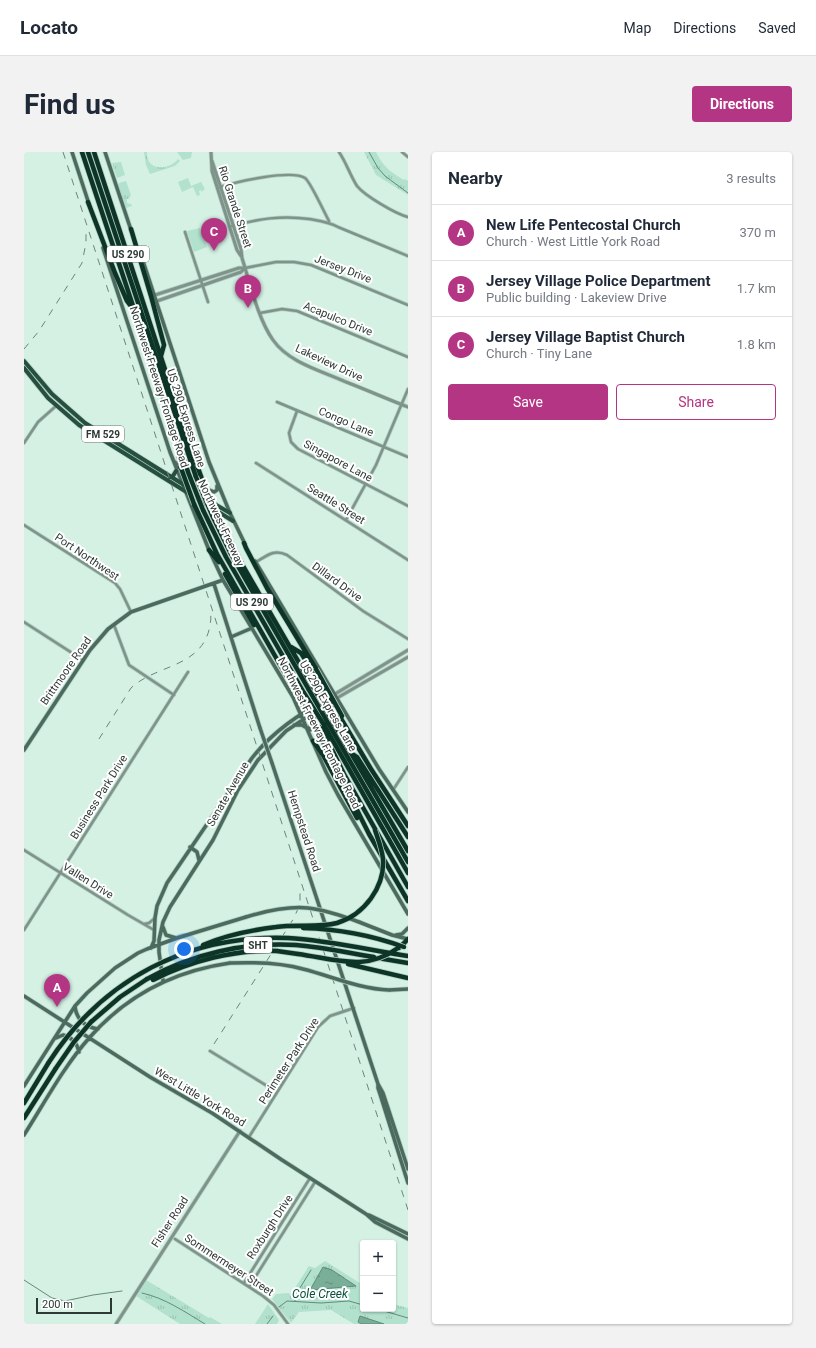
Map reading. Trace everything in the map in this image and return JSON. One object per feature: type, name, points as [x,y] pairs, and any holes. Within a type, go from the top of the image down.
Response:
[{"type":"highway","name":"Northwest Freeway","points":[[82,152],[179,447],[203,510],[226,557],[309,690]]},
{"type":"highway","name":"US 290 Express Lane","points":[[88,152],[196,477],[212,515],[231,554],[309,690],[326,724],[408,862]]},
{"type":"highway","name":"Northwest Freeway","points":[[94,152],[203,482],[237,554],[290,646],[318,715],[326,724]]},
{"type":"highway","points":[[88,202],[127,301],[136,313]]},
{"type":"highway","points":[[131,229],[164,345],[161,356]]},
{"type":"highway","points":[[179,447],[181,468],[194,504],[217,554],[324,744],[369,834],[408,901]]},
{"type":"highway","points":[[244,543],[267,588],[342,715],[356,744],[408,826]]},
{"type":"highway","points":[[208,550],[217,558],[245,609],[280,665]]},
{"type":"highway","points":[[290,646],[301,653],[342,715]]},
{"type":"highway","points":[[326,724],[350,751],[358,757],[408,837]]},
{"type":"highway","points":[[326,724],[344,774],[408,887]]},
{"type":"highway","points":[[326,724],[408,873]]},
{"type":"highway","points":[[313,740],[360,823],[369,834]]},
{"type":"highway","points":[[350,751],[408,851]]},
{"type":"highway","points":[[188,951],[212,941],[265,928],[336,923],[359,912],[372,898],[381,879],[383,860],[375,830]]},
{"type":"highway","points":[[232,936],[285,929],[316,928],[358,934],[408,948]]},
{"type":"highway","name":"SHT","points":[[24,1103],[49,1062],[73,1029],[103,999],[141,973],[168,959],[188,951],[254,938],[289,938],[408,956]]},
{"type":"highway","points":[[337,961],[360,962],[378,959],[395,951],[408,939]]},
{"type":"highway","name":"SHT","points":[[24,1118],[77,1038],[99,1015],[120,997],[147,980],[172,967],[202,956],[229,949],[261,945],[307,946],[408,963]]},
{"type":"highway","points":[[147,980],[153,980],[179,968],[201,961],[223,956],[255,952],[292,953],[337,961],[408,978]]},
{"type":"main road","name":"Northwest Freeway Frontage Road","points":[[72,152],[176,471],[208,550],[293,697],[308,728],[326,772],[408,914]]},
{"type":"main road","points":[[104,152],[157,301],[216,481],[244,543],[325,676],[337,698],[342,715]]},
{"type":"main road","name":"FM 529","points":[[24,361],[52,394],[86,423],[181,484],[230,513]]},
{"type":"main road","name":"FM 529","points":[[24,368],[56,406],[92,435],[233,521]]},
{"type":"main road","points":[[52,394],[56,401],[56,406],[62,408],[71,416],[86,423]]},
{"type":"main road","points":[[170,452],[184,477],[214,492],[217,488],[216,481]]},
{"type":"main road","points":[[170,477],[173,476],[176,471]]},
{"type":"main road","name":"Brittmoore Road","points":[[24,750],[95,643],[114,625],[131,612],[224,580]]},
{"type":"main road","name":"Hempstead Road","points":[[214,584],[260,728],[354,1008],[408,1183]]},
{"type":"main road","points":[[231,637],[252,628]]},
{"type":"main road","points":[[293,697],[307,703],[321,695],[325,689],[325,676]]},
{"type":"main road","name":"Senate Avenue","points":[[151,948],[154,941],[155,918],[160,896],[167,883],[190,847],[260,749],[274,733],[301,713],[335,694]]},
{"type":"main road","name":"Senate Avenue","points":[[163,981],[159,945],[163,922],[170,907],[213,840],[238,790],[258,760],[286,731],[303,718],[337,698]]},
{"type":"main road","points":[[310,734],[309,726],[314,717],[332,706],[337,706],[408,812]]},
{"type":"main road","points":[[293,725],[302,725],[308,728]]},
{"type":"main road","points":[[190,847],[198,852],[199,861]]},
{"type":"main road","points":[[24,1086],[64,1022],[75,1006],[87,993],[115,968],[138,953],[177,938],[246,916],[277,910],[308,908],[342,916],[392,935],[408,939]]},
{"type":"main road","points":[[163,922],[165,934],[177,938]]},
{"type":"main road","points":[[392,935],[402,934],[408,928]]},
{"type":"main road","points":[[24,1135],[67,1067],[89,1038],[113,1015],[138,996],[163,981],[195,969],[230,963],[258,962],[288,965],[358,986],[389,990],[408,989]]},
{"type":"main road","name":"West Little York Road","points":[[24,996],[150,1077],[195,1102],[366,1214],[375,1222],[408,1239]]},
{"type":"main road","points":[[75,1006],[76,1015],[78,1018],[88,1026],[98,1029]]},
{"type":"main road","points":[[53,1040],[60,1035],[66,1036],[73,1040],[78,1046],[79,1052]]},
{"type":"main road","name":"Hempstead Road","points":[[378,1084],[383,1093],[408,1169]]},
{"type":"main road","name":"West Little York Road","points":[[366,1214],[408,1234]]},
{"type":"street","name":"Rio Grande Street","points":[[211,152],[212,170],[232,226],[237,250],[242,258],[245,268]]},
{"type":"street","points":[[339,152],[357,186],[363,192],[393,211],[408,217]]},
{"type":"street","points":[[402,152],[408,157]]},
{"type":"street","points":[[219,187],[252,178],[299,175],[307,179],[329,222]]},
{"type":"street","points":[[232,226],[271,217],[294,217],[329,222],[408,256]]},
{"type":"street","points":[[185,232],[208,302]]},
{"type":"street","name":"Jersey Drive","points":[[157,301],[239,268],[276,262],[294,262],[311,265],[408,305]]},
{"type":"street","name":"Lakeview Drive","points":[[245,268],[266,328],[273,341],[283,352],[306,365],[408,408]]},
{"type":"street","name":"Jersey Drive","points":[[154,295],[202,283]]},
{"type":"street","name":"Acapulco Drive","points":[[260,313],[282,309],[297,311],[408,357]]},
{"type":"street","points":[[346,520],[366,485],[408,390]]},
{"type":"street","name":"Congo Lane","points":[[277,402],[408,457]]},
{"type":"street","points":[[24,443],[38,422],[56,406]]},
{"type":"street","name":"Singapore Lane","points":[[297,411],[289,433],[291,442],[298,448],[408,506]]},
{"type":"street","name":"Seattle Street","points":[[256,463],[408,560]]},
{"type":"street","name":"Port Northwest","points":[[24,524],[115,583],[120,589],[131,612]]},
{"type":"street","name":"Dillard Drive","points":[[256,562],[273,553],[279,552],[287,556],[363,611],[408,639]]},
{"type":"street","points":[[24,622],[83,660]]},
{"type":"street","points":[[114,625],[129,665],[174,695]]},
{"type":"street","name":"Senate Avenue","points":[[335,694],[408,650]]},
{"type":"street","name":"Senate Avenue","points":[[337,698],[408,657]]},
{"type":"street","name":"Business Park Drive","points":[[24,930],[188,672]]},
{"type":"street","points":[[393,790],[408,767]]},
{"type":"street","name":"Vallen Drive","points":[[24,850],[154,930]]},
{"type":"street","points":[[143,924],[149,923],[155,918]]},
{"type":"street","name":"Perimeter Park Drive","points":[[249,1137],[319,1025],[330,1016],[354,1008]]},
{"type":"street","points":[[210,1051],[277,1092]]},
{"type":"street","name":"Fisher Road","points":[[116,1324],[240,1131]]},
{"type":"street","name":"Roxburgh Drive","points":[[244,1283],[310,1178]]},
{"type":"street","name":"Roxburgh Drive","points":[[249,1287],[315,1182]]},
{"type":"street","points":[[290,1210],[296,1214]]},
{"type":"street","name":"Sommermeyer Street","points":[[175,1239],[268,1300],[288,1324]]},
{"type":"street","points":[[272,1240],[277,1243]]},
{"type":"green space","points":[[144,152],[147,152],[150,163],[158,167],[169,166],[178,159],[180,161],[175,166],[150,174],[146,165]]},
{"type":"green space","points":[[177,152],[192,152],[191,158],[183,160]]},
{"type":"green space","points":[[364,152],[376,152],[387,168],[399,177],[408,181],[408,195],[376,175]]},
{"type":"green space","points":[[121,162],[125,175],[117,178],[112,163]]},
{"type":"green space","points":[[188,178],[191,186],[201,182],[205,189],[201,192],[201,190],[199,191],[200,195],[197,196],[193,187],[182,192],[178,182]]},
{"type":"green space","points":[[126,181],[131,195],[129,199],[127,199],[127,203],[131,204],[132,206],[126,208],[118,185],[119,183]]},
{"type":"green space","points":[[200,228],[207,247],[194,252],[187,231]]},
{"type":"green space","points":[[325,1261],[360,1283],[360,1312],[396,1312],[396,1305],[408,1308],[408,1324],[354,1324],[331,1310],[299,1312],[291,1323],[272,1299],[276,1294],[291,1294],[309,1266],[315,1268]]},
{"type":"green space","points":[[146,1280],[209,1318],[210,1317],[222,1324],[180,1324],[136,1296]]},
{"type":"green space","points":[[268,1304],[279,1320],[277,1324],[255,1324]]},
{"type":"water","points":[[323,1267],[332,1270],[356,1286],[310,1290]]},
{"type":"water","points":[[360,1316],[384,1324],[361,1324],[358,1322]]},
{"type":"waterway","points":[[369,152],[378,168],[385,176],[408,193]]},
{"type":"waterway","points":[[295,1301],[295,1296],[311,1270]]},
{"type":"waterway","name":"Cole Creek","points":[[24,1280],[52,1298],[65,1301],[122,1291]]},
{"type":"waterway","name":"Cole Creek","points":[[142,1293],[159,1298],[205,1324]]},
{"type":"waterway","name":"Cole Creek","points":[[279,1307],[287,1301],[321,1303],[349,1301],[360,1304]]},
{"type":"waterway","name":"Cole Creek","points":[[387,1312],[408,1318]]},
{"type":"waterway","name":"Cole Creek","points":[[267,1324],[273,1316]]},
{"type":"railway","points":[[63,152],[408,1210]]},
{"type":"railway","points":[[24,349],[39,331],[82,263],[86,243],[86,231]]},
{"type":"railway","points":[[99,739],[131,688],[141,680],[175,665],[196,652],[204,642],[209,630],[211,619],[210,612]]},
{"type":"railway","points":[[214,1044],[294,918],[300,904],[300,888]]},
{"type":"place","name":"Jersey Village Baptist Church","points":[[214,251]]},
{"type":"place","name":"Jersey Village Police Department","points":[[248,308]]},
{"type":"place","name":"New Life Pentecostal Church","points":[[57,1007]]}]
